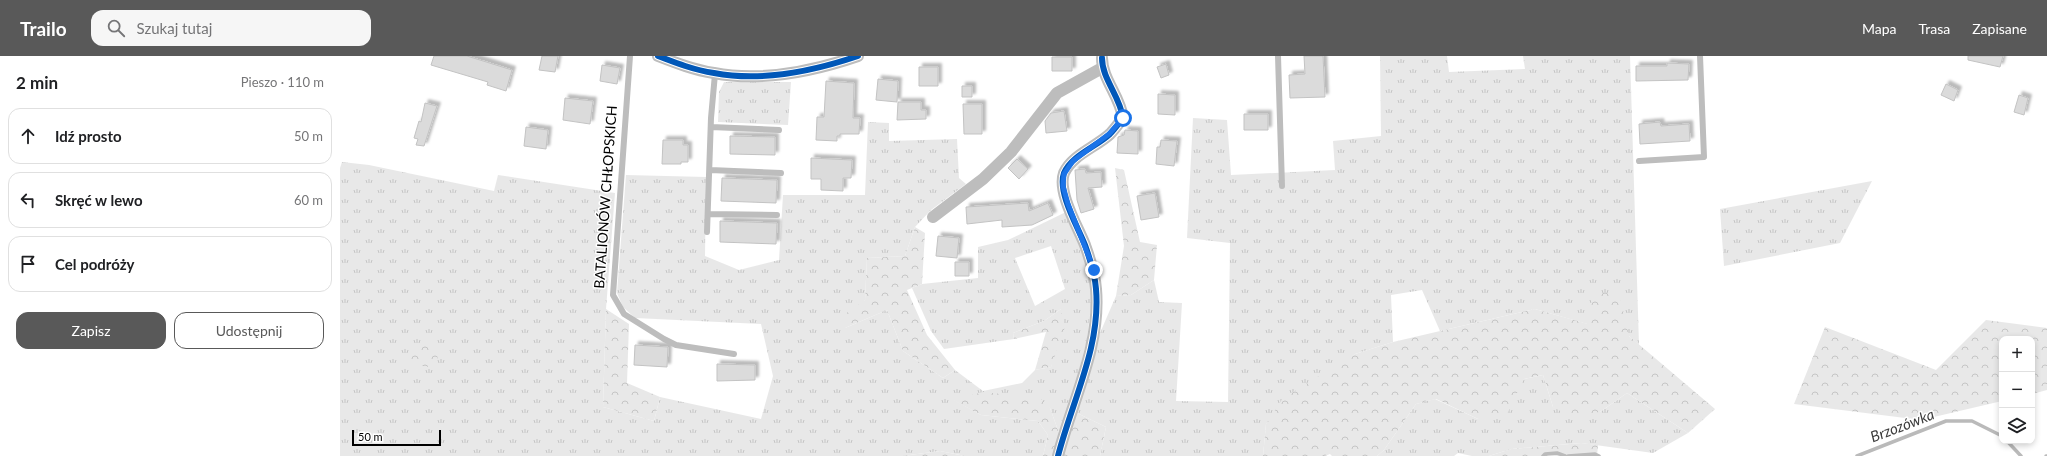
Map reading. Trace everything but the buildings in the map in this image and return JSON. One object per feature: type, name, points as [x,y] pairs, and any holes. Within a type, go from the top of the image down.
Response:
[{"type":"street","points":[[658,56],[690,68],[714,74],[778,75],[836,64],[858,56]]},
{"type":"street","points":[[933,217],[983,179],[1012,152],[1057,93],[1102,59],[1122,106],[1123,118],[1109,134],[1073,161],[1064,174],[1063,186],[1068,204],[1094,270],[1096,310],[1091,348],[1058,456]]},
{"type":"lane","name":"BATALIONÓW CHŁOPSKICH","points":[[630,56],[613,295],[624,314],[664,339],[676,344],[734,354]]},
{"type":"lane","points":[[1278,56],[1282,186]]},
{"type":"lane","points":[[1639,161],[1704,158],[1700,56]]},
{"type":"lane","points":[[707,232],[714,74]]},
{"type":"lane","points":[[711,127],[779,130]]},
{"type":"lane","points":[[710,170],[781,173]]},
{"type":"lane","points":[[708,214],[777,215]]},
{"type":"green space","points":[[1380,56],[1447,56],[1449,72],[1525,69],[1523,56],[1630,56],[1639,345],[1629,336],[1535,309],[1440,331],[1422,290],[1391,295],[1393,342],[1355,354],[1266,424],[1263,456],[1100,456],[1106,427],[1077,413],[1100,333],[1116,296],[1131,295],[1154,280],[1159,302],[1182,303],[1176,401],[1228,402],[1230,243],[1187,238],[1193,118],[1227,120],[1231,175],[1335,170],[1333,141],[1381,136]]},
{"type":"green space","points":[[724,82],[791,82],[788,125],[718,122],[719,92]]},
{"type":"green space","points":[[868,122],[889,123],[889,141],[957,139],[959,178],[966,184],[931,210],[915,227],[905,256],[867,258],[865,300],[845,328],[887,310],[903,351],[943,378],[955,370],[983,391],[1022,383],[1035,370],[1051,367],[1061,309],[1044,321],[1013,333],[1014,339],[944,349],[931,331],[912,288],[922,284],[978,278],[978,247],[1008,240],[1066,212],[1081,247],[1093,289],[1087,340],[1075,386],[1059,433],[1050,408],[954,400],[981,415],[1038,421],[1048,435],[1043,456],[965,456],[940,451],[902,456],[340,456],[340,168],[342,162],[369,165],[494,191],[498,175],[615,193],[606,309],[603,407],[654,421],[660,397],[761,419],[773,376],[761,324],[635,318],[623,307],[617,293],[626,175],[706,177],[705,256],[739,270],[779,260],[783,195],[865,195]],"holes":[[[1051,246],[1065,289],[1035,306],[1015,258]]]},
{"type":"green space","points":[[1115,168],[1124,170],[1140,242],[1157,245],[1154,280],[1131,295],[1116,296],[1124,246]]},
{"type":"green space","points":[[1872,181],[1840,243],[1724,266],[1720,209]]},
{"type":"green space","points":[[915,227],[925,233],[922,284],[907,290],[927,335],[955,370],[943,378],[903,351],[887,310],[845,328],[841,317],[865,300],[867,258],[905,256]]},
{"type":"green space","points":[[1593,293],[1619,293],[1629,336],[1715,409],[1688,433],[1627,393],[1600,412],[1570,416],[1553,407],[1543,375],[1524,379],[1507,414],[1478,419],[1436,399],[1416,404],[1384,450],[1377,456],[1332,456],[1330,454],[1325,456],[1263,456],[1266,424],[1283,398],[1355,354],[1393,342],[1535,309],[1588,324]]},
{"type":"green space","points":[[606,309],[629,324],[627,383],[660,397],[654,421],[603,407]]},
{"type":"green space","points":[[1061,309],[1065,327],[1051,367],[1035,370],[1046,332],[1014,339],[1013,333],[1044,321]]},
{"type":"green space","points":[[1986,320],[2047,328],[2047,390],[2035,393],[2035,336],[1999,336],[1999,402],[1921,420],[1794,404],[1825,327],[1936,370]]},
{"type":"green space","points":[[412,343],[439,347],[436,368],[409,364]]},
{"type":"green space","points":[[1543,375],[1553,407],[1600,412],[1627,393],[1688,433],[1653,453],[1581,443],[1511,449],[1489,456],[1472,456],[1458,453],[1454,456],[1377,456],[1384,450],[1416,404],[1435,399],[1478,419],[1524,379]]},
{"type":"green space","points":[[983,392],[1040,398],[1050,408],[1059,433],[1077,413],[1106,427],[1100,456],[1043,456],[1048,435],[1038,421],[981,415],[953,400]]},
{"type":"green space","points":[[1581,443],[1598,445],[1597,456],[1489,456],[1511,449]]},
{"type":"green space","points":[[940,451],[965,456],[902,456]]},
{"type":"waterway","name":"Brzozówka","points":[[1857,456],[1946,421],[1972,421],[1999,434]]},
{"type":"waterway","name":"Brzozówka","points":[[2010,444],[2021,456]]},
{"type":"waterway","name":"Brzozówka","points":[[1543,456],[1545,454],[1557,453],[1565,456]]},
{"type":"waterway","name":"Brzozówka","points":[[1568,456],[1595,454],[1599,456]]},
{"type":"cycle path","points":[[658,56],[707,72],[750,76],[787,74],[824,66],[858,56]]},
{"type":"cycle path","points":[[1058,456],[1090,353],[1096,311],[1096,289],[1093,272],[1085,245],[1073,219],[1063,190],[1064,173],[1078,156],[1110,134],[1123,118],[1118,102],[1105,73],[1102,58]]},
{"type":"route","points":[[1094,270],[1068,204],[1063,186],[1064,174],[1073,161],[1109,134],[1123,118]]}]
